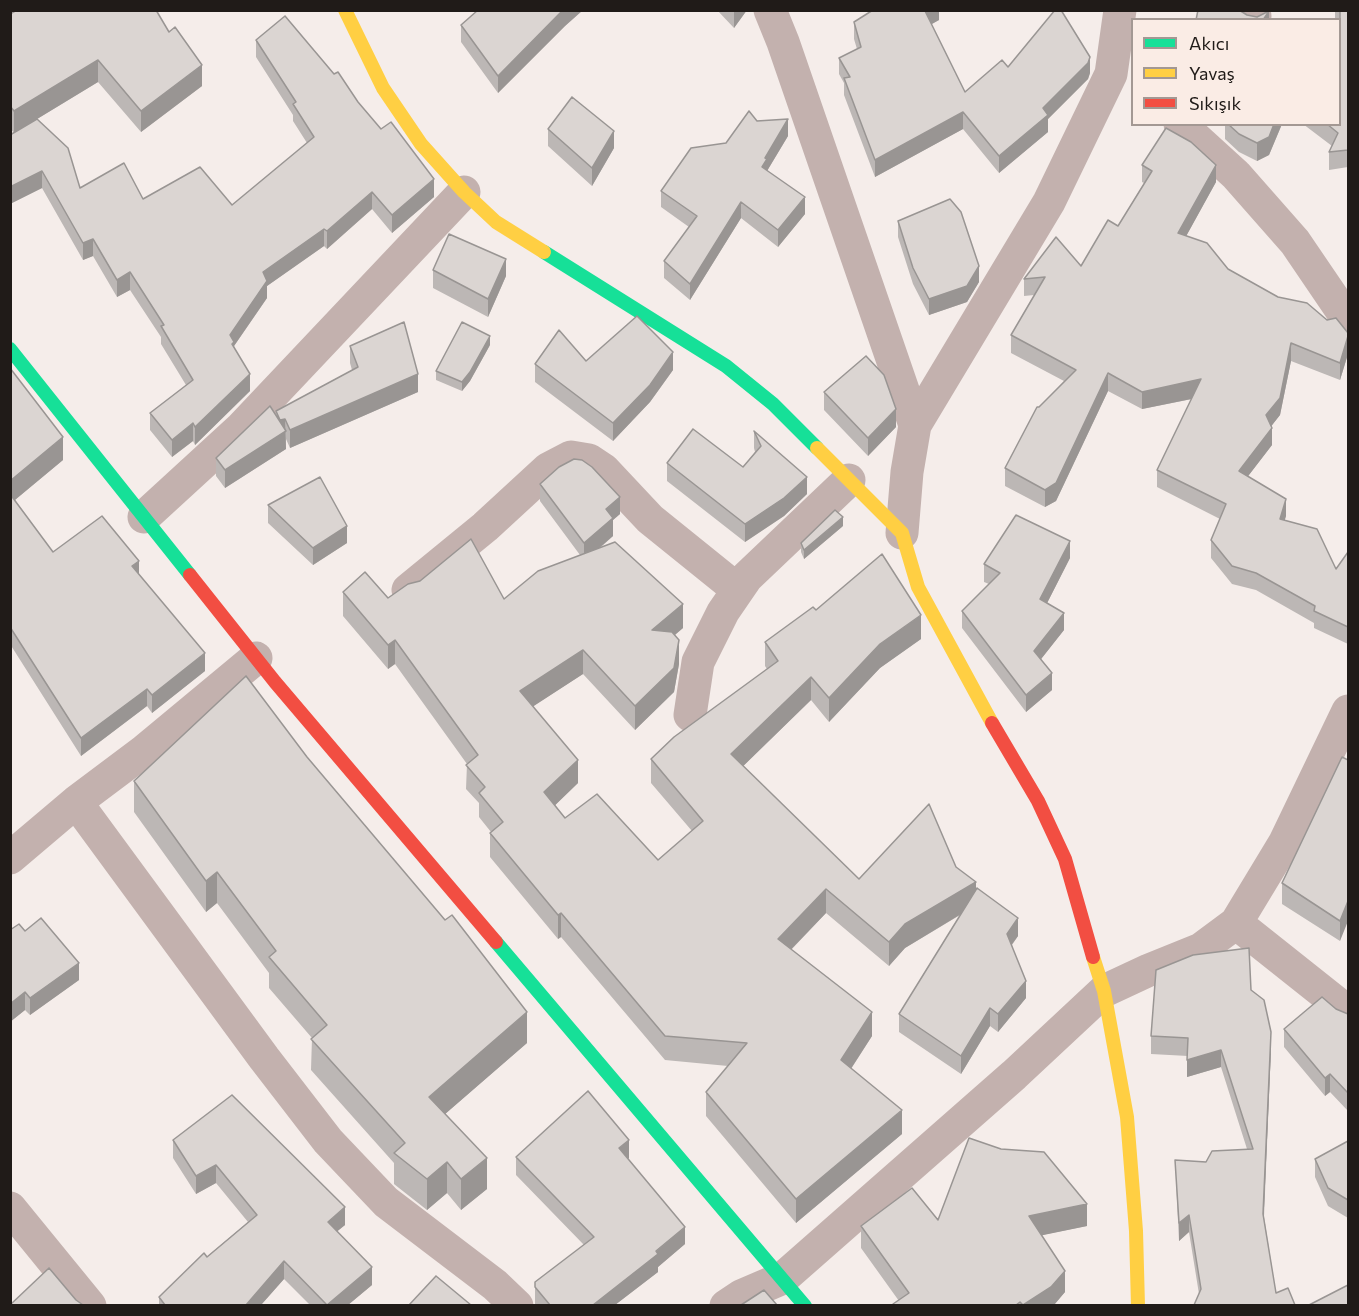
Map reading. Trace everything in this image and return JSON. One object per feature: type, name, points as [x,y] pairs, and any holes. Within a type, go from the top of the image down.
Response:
[{"type":"street","points":[[345,10],[383,88],[421,144],[464,192],[496,222],[726,366],[773,404],[902,533]]},
{"type":"street","points":[[770,10],[915,425]]},
{"type":"street","points":[[1120,10],[1122,82],[915,425],[907,472],[902,533],[918,587],[984,711],[1038,801],[1065,859],[1082,924],[1104,991],[1127,1118],[1136,1231],[1138,1305]]},
{"type":"street","points":[[1182,126],[1236,175],[1288,234],[1348,320]]},
{"type":"street","points":[[144,517],[240,429],[464,192]]},
{"type":"street","points":[[10,350],[256,658],[805,1305]]},
{"type":"street","points":[[408,590],[485,527],[548,469],[572,457],[589,460],[604,470],[650,519],[738,590]]},
{"type":"street","points":[[690,715],[698,662],[723,612],[747,577],[849,480]]},
{"type":"street","points":[[10,858],[76,802],[144,751],[256,658]]},
{"type":"street","points":[[726,1305],[783,1278],[1014,1075],[1104,991],[1201,949],[1236,923],[1285,842],[1348,711]]},
{"type":"street","points":[[76,802],[264,1058],[328,1141],[386,1202],[495,1285],[517,1305]]},
{"type":"street","points":[[1236,923],[1348,1012]]},
{"type":"street","points":[[10,1208],[90,1305]]},
{"type":"building","points":[[17,10],[156,10],[169,32],[175,27],[202,65],[141,111],[98,60],[14,111],[10,106],[10,14]]},
{"type":"building","points":[[478,10],[563,10],[498,76],[461,25]]},
{"type":"building","points":[[873,10],[926,10],[965,92],[1002,60],[1008,67],[1055,10],[1061,10],[1090,57],[1088,63],[1043,108],[1048,115],[999,156],[963,112],[875,160],[844,78],[850,77],[839,58],[861,47],[854,22]]},
{"type":"building","points":[[1198,10],[1239,10],[1257,17],[1269,11],[1264,18],[1196,18]]},
{"type":"building","points":[[1340,10],[1348,10],[1348,150],[1329,152],[1338,133],[1329,126],[1341,126]]},
{"type":"building","points":[[285,16],[334,74],[338,72],[358,102],[381,129],[391,122],[434,179],[392,215],[372,192],[327,231],[324,229],[263,272],[267,281],[230,335],[234,342],[232,344],[250,374],[195,427],[193,423],[172,440],[150,413],[193,380],[161,326],[164,325],[130,272],[117,280],[93,239],[83,243],[42,171],[10,187],[10,135],[37,119],[68,148],[80,188],[124,163],[143,199],[200,167],[232,205],[314,137],[293,104],[296,102],[256,40]]},
{"type":"building","points":[[572,97],[614,131],[592,168],[548,129]]},
{"type":"building","points":[[749,111],[757,121],[788,119],[762,167],[805,197],[778,230],[741,202],[690,284],[664,261],[697,216],[661,191],[691,148],[726,143]]},
{"type":"building","points":[[1230,126],[1273,126],[1269,137],[1257,143],[1239,134]]},
{"type":"building","points":[[1166,128],[1191,142],[1216,165],[1178,233],[1207,243],[1228,269],[1278,297],[1307,303],[1327,320],[1336,318],[1348,333],[1340,363],[1291,343],[1280,398],[1266,415],[1272,428],[1239,471],[1286,499],[1280,519],[1317,529],[1336,569],[1348,552],[1348,627],[1314,611],[1315,606],[1256,573],[1232,566],[1211,540],[1226,504],[1157,470],[1201,379],[1142,392],[1108,373],[1056,483],[1045,490],[1005,468],[1037,407],[1076,370],[1011,335],[1045,277],[1024,279],[1056,237],[1081,266],[1108,220],[1118,226],[1152,171],[1142,165]]},
{"type":"building","points":[[950,199],[961,212],[979,266],[967,286],[929,299],[913,268],[898,221]]},
{"type":"building","points":[[449,234],[506,259],[488,299],[433,270]]},
{"type":"building","points":[[637,316],[673,352],[650,385],[613,423],[535,364],[559,330],[586,361]]},
{"type":"building","points":[[404,322],[418,374],[290,430],[285,419],[280,420],[276,411],[358,367],[350,346]]},
{"type":"building","points":[[462,322],[490,336],[462,382],[436,371]]},
{"type":"building","points":[[866,356],[884,375],[896,409],[868,438],[824,392]]},
{"type":"building","points":[[10,368],[63,437],[10,481]]},
{"type":"building","points":[[270,406],[286,431],[225,470],[216,458]]},
{"type":"building","points":[[693,429],[743,467],[761,446],[754,431],[807,477],[784,498],[745,524],[667,463]]},
{"type":"building","points":[[574,459],[582,460],[592,467],[620,497],[606,509],[613,518],[584,543],[540,484],[559,467]]},
{"type":"building","points":[[320,477],[347,526],[313,548],[268,505]]},
{"type":"building","points":[[10,494],[53,552],[102,516],[139,561],[132,566],[205,653],[152,695],[147,689],[81,738],[10,627]]},
{"type":"building","points":[[835,510],[843,517],[804,550],[801,543]]},
{"type":"building","points":[[1016,515],[1070,541],[1040,599],[1064,613],[1034,651],[1052,673],[1026,695],[962,611],[1000,573],[984,564]]},
{"type":"building","points":[[471,539],[504,599],[538,571],[615,542],[683,604],[652,630],[672,632],[679,640],[674,668],[635,706],[583,650],[520,691],[578,760],[544,792],[565,818],[597,794],[658,860],[703,821],[651,759],[674,737],[778,661],[765,642],[813,607],[816,610],[882,554],[921,615],[880,644],[829,698],[811,677],[731,754],[859,879],[929,804],[956,867],[976,882],[905,924],[889,942],[826,889],[778,939],[872,1012],[841,1060],[902,1110],[796,1199],[706,1092],[747,1043],[665,1036],[561,913],[558,915],[490,833],[503,822],[479,793],[485,787],[466,765],[478,755],[395,640],[388,645],[343,592],[365,572],[388,598],[408,584],[420,581]]},
{"type":"building","points":[[246,676],[307,757],[445,920],[452,915],[527,1012],[429,1097],[487,1158],[461,1179],[447,1162],[427,1179],[394,1153],[405,1143],[311,1039],[327,1025],[269,957],[276,951],[217,872],[206,881],[134,781]]},
{"type":"building","points":[[1342,757],[1348,760],[1348,901],[1340,921],[1282,883]]},
{"type":"building","points":[[977,888],[1018,918],[1007,934],[1026,981],[998,1014],[990,1008],[961,1056],[899,1014]]},
{"type":"building","points":[[41,918],[79,963],[30,998],[25,992],[10,1004],[10,930],[19,924],[25,931]]},
{"type":"building","points":[[1249,948],[1251,990],[1264,1000],[1271,1032],[1263,1214],[1276,1293],[1288,1288],[1295,1305],[1194,1305],[1201,1289],[1189,1215],[1179,1223],[1175,1160],[1206,1162],[1212,1151],[1253,1149],[1221,1050],[1187,1060],[1188,1038],[1151,1036],[1156,970],[1193,955]]},
{"type":"building","points":[[1322,997],[1336,1009],[1348,1014],[1348,1093],[1330,1074],[1325,1078],[1284,1029]]},
{"type":"building","points":[[588,1091],[629,1140],[619,1148],[685,1227],[656,1251],[658,1254],[593,1305],[550,1305],[535,1287],[535,1282],[594,1237],[516,1157]]},
{"type":"building","points":[[232,1095],[345,1207],[328,1222],[372,1267],[327,1305],[284,1261],[246,1305],[165,1305],[159,1297],[204,1253],[207,1257],[257,1215],[216,1165],[196,1176],[173,1140]]},
{"type":"building","points":[[969,1138],[1001,1149],[1044,1152],[1087,1204],[1029,1216],[1065,1271],[1051,1287],[1023,1305],[1020,1302],[1016,1305],[894,1305],[909,1293],[861,1226],[912,1188],[938,1220]]},
{"type":"building","points":[[1348,1141],[1348,1200],[1328,1188],[1315,1159]]},
{"type":"building","points":[[49,1268],[83,1305],[10,1305]]},
{"type":"building","points":[[436,1276],[471,1305],[409,1305]]},
{"type":"building","points":[[1348,1285],[1348,1305],[1309,1305]]},
{"type":"building","points":[[764,1290],[777,1305],[741,1305]]},
{"type":"traffic: fast","points":[[544,252],[726,366],[773,404],[817,448]]},
{"type":"traffic: fast","points":[[10,349],[190,575]]},
{"type":"traffic: fast","points":[[496,942],[805,1306]]},
{"type":"traffic: slow","points":[[345,10],[383,88],[421,144],[464,192],[496,222],[544,252]]},
{"type":"traffic: slow","points":[[817,448],[902,533],[918,587],[992,723]]},
{"type":"traffic: slow","points":[[1093,957],[1104,991],[1127,1117],[1136,1231],[1138,1306]]},
{"type":"traffic: jam","points":[[190,575],[275,682],[496,942]]},
{"type":"traffic: jam","points":[[992,723],[1038,801],[1065,859],[1093,957]]}]
